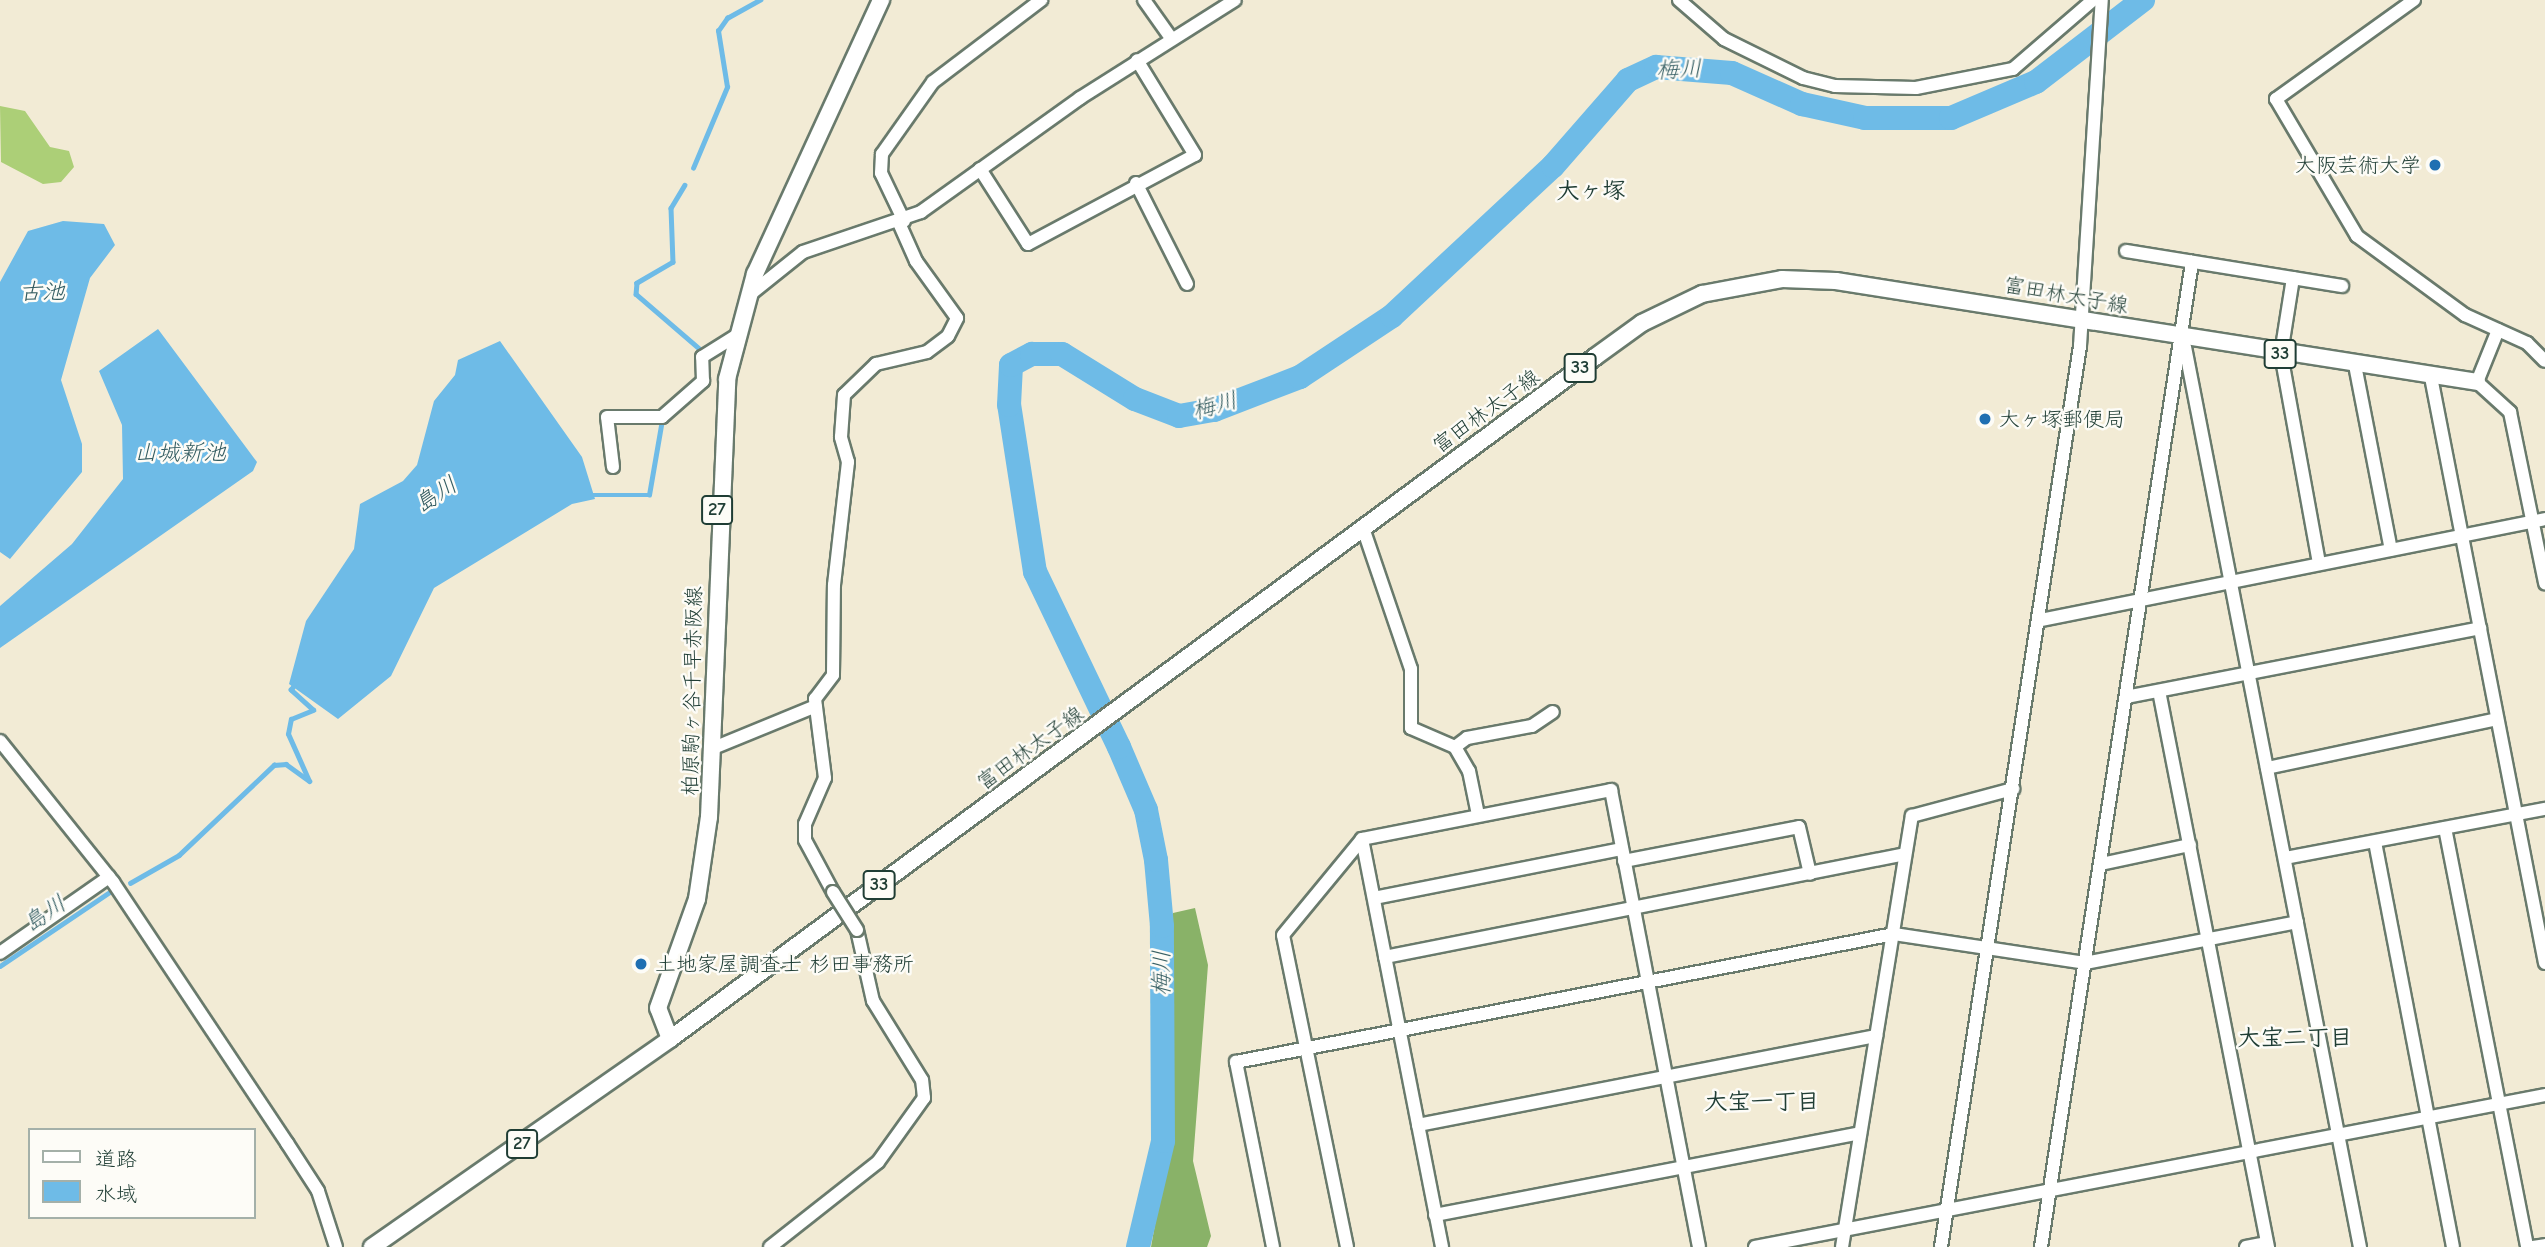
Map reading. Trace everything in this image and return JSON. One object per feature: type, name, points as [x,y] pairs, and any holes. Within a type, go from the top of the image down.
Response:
[{"type":"main road","name":"柏原駒ヶ谷千早赤阪線","points":[[670,1039],[657,1008],[703,874],[711,749],[721,425],[736,336],[748,296],[881,0]]},
{"type":"main road","name":"富田林太子線","points":[[670,1039],[1642,323],[1702,294],[1808,278],[2084,318],[2281,354],[2477,382]]},
{"type":"main road","name":"27","points":[[372,1247],[670,1039]]},
{"type":"street","points":[[770,1247],[878,1162],[923,1098],[922,1080],[873,1001],[857,930],[805,840],[825,778],[817,706],[833,675],[834,585],[848,462],[841,437],[844,395],[876,364],[927,352],[948,336],[957,318],[916,261],[881,173],[882,155],[933,82],[1041,0]]},
{"type":"street","points":[[1144,0],[1171,38]]},
{"type":"street","points":[[748,296],[803,252],[902,223],[1138,60],[1235,0]]},
{"type":"street","points":[[1679,0],[1724,39],[1803,78],[1835,86],[1916,88],[2013,69],[2099,3]]},
{"type":"street","points":[[2414,0],[2276,99],[2357,236],[2465,315],[2527,343],[2545,361]]},
{"type":"street","points":[[1941,1247],[2041,620],[2084,318],[2099,60],[2099,3]]},
{"type":"street","points":[[980,169],[1028,244],[1136,183],[1195,155],[1138,60]]},
{"type":"street","points":[[1136,183],[1187,284]]},
{"type":"street","points":[[2126,251],[2343,286]]},
{"type":"street","points":[[2041,1247],[2143,599],[2192,262]]},
{"type":"street","points":[[2293,278],[2281,354],[2319,564]]},
{"type":"street","points":[[2498,330],[2477,382],[2510,412],[2539,521],[2545,583]]},
{"type":"street","points":[[613,467],[607,417],[662,417],[703,381],[705,355],[736,336]]},
{"type":"street","points":[[2183,338],[2360,1247]]},
{"type":"street","points":[[2355,365],[2390,550]]},
{"type":"street","points":[[2431,377],[2545,963]]},
{"type":"street","points":[[2041,620],[2539,521]]},
{"type":"street","points":[[1363,528],[1411,669],[1411,728],[1455,747],[1469,771],[1478,815]]},
{"type":"street","points":[[2126,697],[2480,628]]},
{"type":"street","points":[[2159,691],[2267,1245],[2246,1247]]},
{"type":"street","points":[[711,749],[817,706]]},
{"type":"street","points":[[1455,747],[1467,738],[1532,726],[1553,712]]},
{"type":"street","points":[[2267,768],[2497,719]]},
{"type":"street","points":[[0,741],[109,877],[318,1191],[336,1247]]},
{"type":"street","points":[[1842,1247],[1912,816],[2013,789]]},
{"type":"street","points":[[1347,1247],[1283,935],[1362,839],[1611,790],[1699,1247]]},
{"type":"street","points":[[2285,858],[2545,809]]},
{"type":"street","points":[[1374,898],[1799,827],[1810,874]]},
{"type":"street","points":[[2445,828],[2527,1247]]},
{"type":"street","points":[[1362,839],[1442,1247]]},
{"type":"street","points":[[2375,842],[2453,1247]]},
{"type":"street","points":[[2101,864],[2190,845]]},
{"type":"street","points":[[1385,957],[1634,910],[1905,854]]},
{"type":"street","points":[[0,953],[109,877]]},
{"type":"street","points":[[1273,1247],[1236,1062],[1894,934],[2085,963],[2208,937],[2297,922]]},
{"type":"street","points":[[1418,1125],[1875,1035]]},
{"type":"street","points":[[1755,1247],[2545,1095]]},
{"type":"street","points":[[1435,1215],[1860,1133]]},
{"type":"street","points":[[2533,1247],[2545,1245]]},
{"type":"green space","points":[[0,106],[25,111],[50,147],[69,151],[74,167],[61,182],[43,184],[1,162]]},
{"type":"green space","points":[[1195,908],[1208,965],[1193,1161],[1211,1236],[1207,1247],[1151,1247],[1173,1122],[1173,913]]},
{"type":"water","name":"古池","points":[[63,221],[104,224],[115,245],[90,278],[61,380],[82,444],[82,472],[10,559],[0,552],[0,282],[28,231]]},
{"type":"water","name":"山城新池","points":[[158,329],[257,462],[253,471],[0,648],[0,606],[72,544],[123,479],[122,425],[99,371]]},
{"type":"water","points":[[500,341],[582,457],[595,499],[572,504],[434,588],[391,676],[338,719],[289,684],[306,621],[354,549],[360,504],[403,481],[417,465],[434,401],[455,375],[458,360]]},
{"type":"waterway","name":"島川","points":[[693,168],[727,87],[718,31],[727,18],[760,0]]},
{"type":"waterway","name":"梅川","points":[[1138,1247],[1163,1141],[1162,926],[1156,860],[1146,810],[1119,747],[1035,572],[1009,405],[1011,365],[1032,354],[1062,354],[1135,399],[1179,416],[1214,410],[1300,377],[1392,316],[1553,166],[1628,80],[1656,67],[1732,73],[1802,104],[1865,118],[1951,118],[2036,82],[2143,0]]},
{"type":"waterway","name":"島川","points":[[685,185],[671,208],[673,262],[637,283],[636,294],[701,350],[708,381]]},
{"type":"waterway","name":"島川","points":[[591,495],[649,495],[662,420]]},
{"type":"waterway","name":"島川","points":[[130,883],[179,855],[274,765],[286,764],[309,781],[288,734],[291,719],[313,710],[291,690],[295,683]]},
{"type":"waterway","name":"島川","points":[[0,966],[111,891]]},
{"type":"place","name":"大阪芸術大学","points":[[2435,165]]},
{"type":"place","name":"大ヶ塚郵便局","points":[[1985,419]]},
{"type":"place","name":"土地家屋調査士 杉田事務所","points":[[641,964]]},
{"type":"district","name":"大ヶ塚","points":[[1591,191]]},
{"type":"district","name":"大宝二丁目","points":[[2295,1038]]},
{"type":"district","name":"大宝一丁目","points":[[1762,1102]]}]
